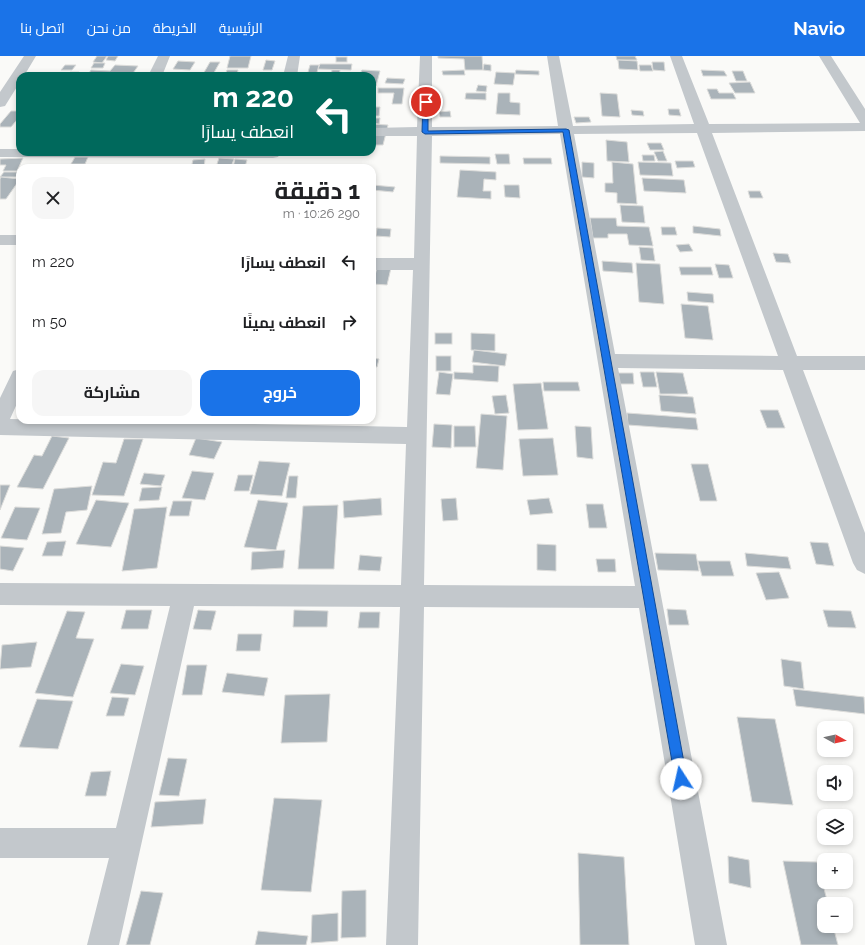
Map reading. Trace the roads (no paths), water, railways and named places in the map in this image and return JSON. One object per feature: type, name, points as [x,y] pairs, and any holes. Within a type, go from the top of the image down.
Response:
[{"type":"street","points":[[20,72],[30,56]]},
{"type":"street","points":[[157,72],[164,56]]},
{"type":"street","points":[[291,72],[294,56]]},
{"type":"street","points":[[402,945],[422,264],[426,56]]},
{"type":"street","points":[[553,56],[711,945]]},
{"type":"street","points":[[676,56],[865,563]]},
{"type":"street","points":[[825,56],[865,120]]},
{"type":"street","points":[[0,103],[16,78]]},
{"type":"street","points":[[376,132],[865,127]]},
{"type":"street","points":[[0,153],[16,153]]},
{"type":"street","points":[[222,156],[272,158]]},
{"type":"street","points":[[0,240],[16,240]]},
{"type":"street","points":[[376,264],[422,264]]},
{"type":"street","points":[[607,361],[865,363]]},
{"type":"street","points":[[0,419],[16,385]]},
{"type":"street","points":[[0,427],[206,425],[416,436]]},
{"type":"street","points":[[0,594],[649,597]]},
{"type":"street","points":[[103,945],[184,596]]},
{"type":"street","points":[[0,843],[127,843]]}]
